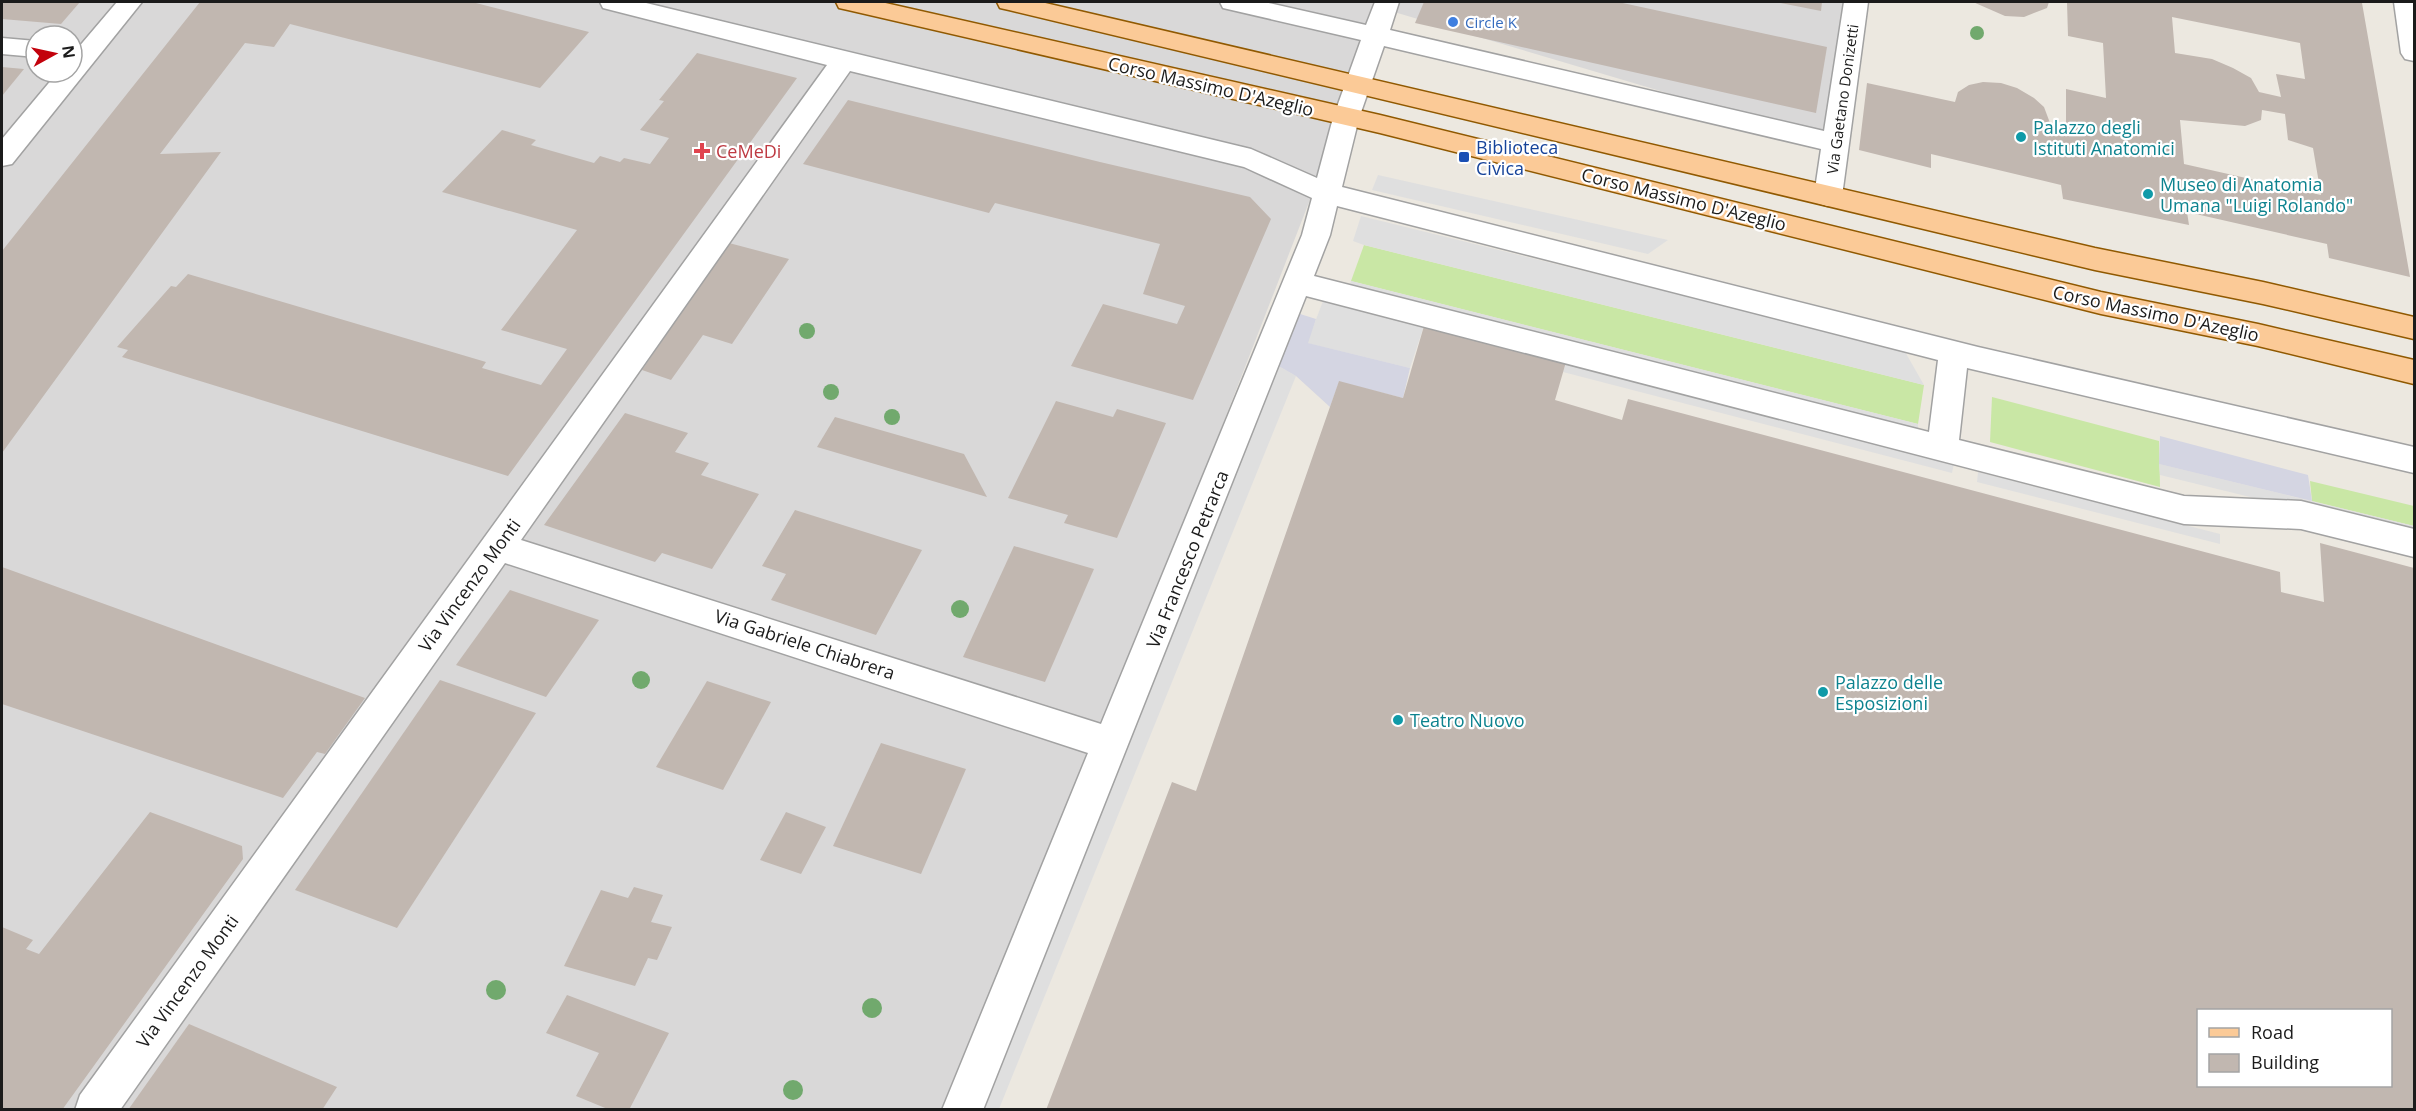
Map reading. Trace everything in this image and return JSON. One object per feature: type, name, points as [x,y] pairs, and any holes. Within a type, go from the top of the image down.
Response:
[{"type":"main road","name":"Corso Massimo D'Azeglio","points":[[848,2],[1380,124],[2102,303],[2258,335],[2415,372]]},
{"type":"main road","name":"Corso Massimo D'Azeglio","points":[[1009,2],[2095,259],[2263,293],[2415,328]]},
{"type":"street","points":[[84,54],[130,2]]},
{"type":"street","points":[[612,2],[843,61],[1251,159],[1325,193],[1954,353],[2415,460]]},
{"type":"street","points":[[1232,2],[1376,33],[1836,142]]},
{"type":"street","name":"Via Francesco Petrarca","points":[[962,1110],[1298,282],[1320,224],[1325,193],[1356,84],[1387,2]]},
{"type":"street","name":"Via Gaetano Donizetti","points":[[1828,196],[1856,2]]},
{"type":"street","points":[[2406,2],[2415,53]]},
{"type":"street","points":[[2,46],[24,49]]},
{"type":"street","name":"Via Vincenzo Monti","points":[[95,1110],[843,61]]},
{"type":"street","points":[[2,157],[59,84]]},
{"type":"street","points":[[1298,282],[1343,296],[2184,510],[2301,515],[2415,543]]},
{"type":"street","points":[[1942,449],[1954,353]]},
{"type":"street","name":"Via Gabriele Chiabrera","points":[[497,546],[1112,744]]},
{"type":"shaded area","points":[[2,2],[1868,2],[1836,143],[1384,9],[957,1109],[2,1110]]},
{"type":"shaded area","points":[[1378,175],[1668,240],[1648,254],[1372,190]]},
{"type":"shaded area","points":[[1361,216],[1904,350],[1924,385],[1364,245],[1353,241]]},
{"type":"shaded area","points":[[1351,281],[1918,424],[1918,434],[1349,288]]},
{"type":"shaded area","points":[[1323,301],[1424,326],[1410,368],[1307,343]]},
{"type":"shaded area","points":[[1297,313],[1316,319],[1308,343],[1410,368],[1403,398],[1339,382],[1330,407],[1296,376],[1275,364]]},
{"type":"shaded area","points":[[1566,362],[1954,463],[1952,473],[1563,372]]},
{"type":"shaded area","points":[[1275,364],[1296,376],[999,1109],[960,1110]]},
{"type":"shaded area","points":[[2160,436],[2308,475],[2312,501],[2159,464]]},
{"type":"shaded area","points":[[2159,464],[2414,526],[2414,537],[2160,475]]},
{"type":"shaded area","points":[[1978,472],[2220,534],[2220,544],[1977,482]]},
{"type":"green space","points":[[1364,245],[1924,385],[1918,424],[1351,281]]},
{"type":"green space","points":[[1992,397],[2159,441],[2160,487],[1990,442]]},
{"type":"green space","points":[[2310,481],[2414,506],[2414,526],[2312,501]]},
{"type":"building","points":[[2,2],[80,2],[61,24],[2,19]]},
{"type":"building","points":[[200,2],[472,2],[589,32],[540,88],[290,24],[274,47],[245,43],[160,154],[221,152],[2,453],[2,251]]},
{"type":"building","points":[[1424,2],[1618,2],[1827,47],[1816,113],[1415,23]]},
{"type":"building","points":[[1776,2],[1822,2],[1821,11]]},
{"type":"building","points":[[1973,2],[2049,2],[2047,8],[2024,17],[2005,16]]},
{"type":"building","name":"Palazzo degli Istituti Anatomici","points":[[2067,2],[2362,3],[2410,277],[2329,258],[2327,244],[2187,212],[2189,225],[2063,199],[2061,185],[1931,154],[1931,168],[1859,150],[1867,83],[1955,102],[1958,92],[1969,85],[1983,82],[2001,83],[2017,88],[2034,98],[2044,107],[2050,123],[2066,127],[2066,89],[2106,98],[2103,43],[2068,36]],"holes":[[[2172,17],[2300,43],[2305,79],[2276,74],[2281,97],[2259,92],[2251,78],[2212,59],[2175,53]],[[2262,110],[2285,114],[2288,140],[2313,148],[2321,195],[2184,164],[2180,120],[2245,126],[2261,120]]]},
{"type":"building","points":[[697,53],[797,78],[508,476],[122,357],[128,350],[117,347],[171,286],[176,287],[188,274],[486,362],[482,368],[541,385],[567,349],[501,330],[577,230],[442,192],[502,130],[536,140],[531,145],[594,163],[600,156],[620,162],[624,158],[650,164],[669,138],[640,130],[664,101],[659,100]]},
{"type":"building","points":[[2,67],[24,69],[2,96]]},
{"type":"building","points":[[848,100],[1250,197],[1271,219],[1193,400],[1071,366],[1103,304],[1177,324],[1185,306],[1143,294],[1160,244],[995,203],[989,213],[803,164]]},
{"type":"building","points":[[729,243],[789,259],[732,344],[703,335],[671,380],[642,370]]},
{"type":"building","name":"Palazzo delle Esposizioni","points":[[1424,326],[1566,362],[1555,400],[1622,420],[1628,399],[2280,572],[2281,592],[2324,602],[2320,543],[2414,568],[2414,1110],[1046,1110],[1172,782],[1196,791],[1339,381],[1403,398]]},
{"type":"building","points":[[1056,401],[1113,417],[1117,409],[1166,423],[1117,538],[1064,523],[1068,515],[1008,498]]},
{"type":"building","points":[[625,413],[688,433],[675,452],[709,463],[701,475],[759,494],[712,569],[662,553],[655,562],[544,525]]},
{"type":"building","points":[[835,417],[964,454],[987,497],[817,447]]},
{"type":"building","points":[[795,510],[922,550],[876,635],[771,600],[786,574],[762,566]]},
{"type":"building","points":[[1014,546],[1094,569],[1045,682],[963,657]]},
{"type":"building","points":[[2,567],[365,698],[325,754],[317,752],[283,798],[2,704]]},
{"type":"building","points":[[510,590],[599,620],[546,697],[456,665]]},
{"type":"building","points":[[440,680],[536,713],[397,928],[295,890]]},
{"type":"building","points":[[707,681],[771,702],[723,790],[656,767]]},
{"type":"building","points":[[881,743],[966,769],[921,874],[833,846]]},
{"type":"building","points":[[150,812],[242,846],[243,859],[62,1110],[2,1110],[2,927],[33,940],[26,949],[39,954]]},
{"type":"building","points":[[786,812],[826,827],[801,874],[760,860]]},
{"type":"building","points":[[634,887],[663,895],[651,922],[672,927],[657,960],[648,958],[635,986],[564,966],[601,890],[628,898]]},
{"type":"building","points":[[567,995],[669,1033],[629,1110],[610,1110],[576,1096],[599,1053],[546,1033]]},
{"type":"building","points":[[189,1024],[337,1087],[322,1110],[128,1110]]},
{"type":"place","name":"Circle K","points":[[1453,22]]},
{"type":"place","name":"Palazzo degli Istituti Anatomici","points":[[2021,137]]},
{"type":"place","name":"CeMeDi","points":[[702,151]]},
{"type":"place","name":"Biblioteca Civica","points":[[1464,157]]},
{"type":"place","name":"Museo di Anatomia Umana \"Luigi Rolando\"","points":[[2148,194]]},
{"type":"place","name":"Palazzo delle Esposizioni","points":[[1823,692]]},
{"type":"place","name":"Teatro Nuovo","points":[[1398,720]]}]
